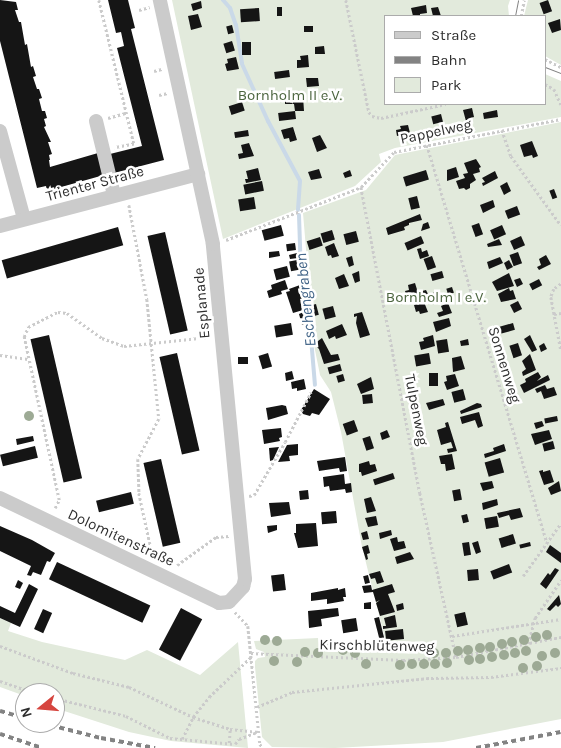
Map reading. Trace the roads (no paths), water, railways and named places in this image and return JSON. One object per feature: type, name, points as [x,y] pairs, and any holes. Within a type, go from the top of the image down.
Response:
[{"type":"street","name":"Esplanade","points":[[155,3],[198,174],[213,244],[245,579],[244,587],[229,602]]},
{"type":"street","points":[[96,121],[114,196]]},
{"type":"street","points":[[0,131],[24,219]]},
{"type":"street","name":"Trienter Straße","points":[[0,226],[198,174]]},
{"type":"street","name":"Dolomitenstraße","points":[[0,498],[219,603],[229,602]]},
{"type":"waterway","name":"Eschengraben","points":[[223,0],[230,8],[236,25],[242,64],[268,121],[300,181],[298,210]]},
{"type":"waterway","name":"Eschengraben","points":[[299,215],[301,275],[308,302],[315,385]]},
{"type":"tram line","points":[[515,15],[518,0]]},
{"type":"tram line","points":[[546,67],[561,73]]},
{"type":"railway","points":[[0,711],[15,715]]},
{"type":"railway","points":[[65,729],[155,748]]},
{"type":"railway","points":[[476,748],[561,732]]},
{"type":"railway","points":[[0,734],[42,748]]},
{"type":"park label","name":"Bornholm II e.V.","points":[[290,96]]},
{"type":"park label","name":"Bornholm I e.V.","points":[[436,298]]}]
